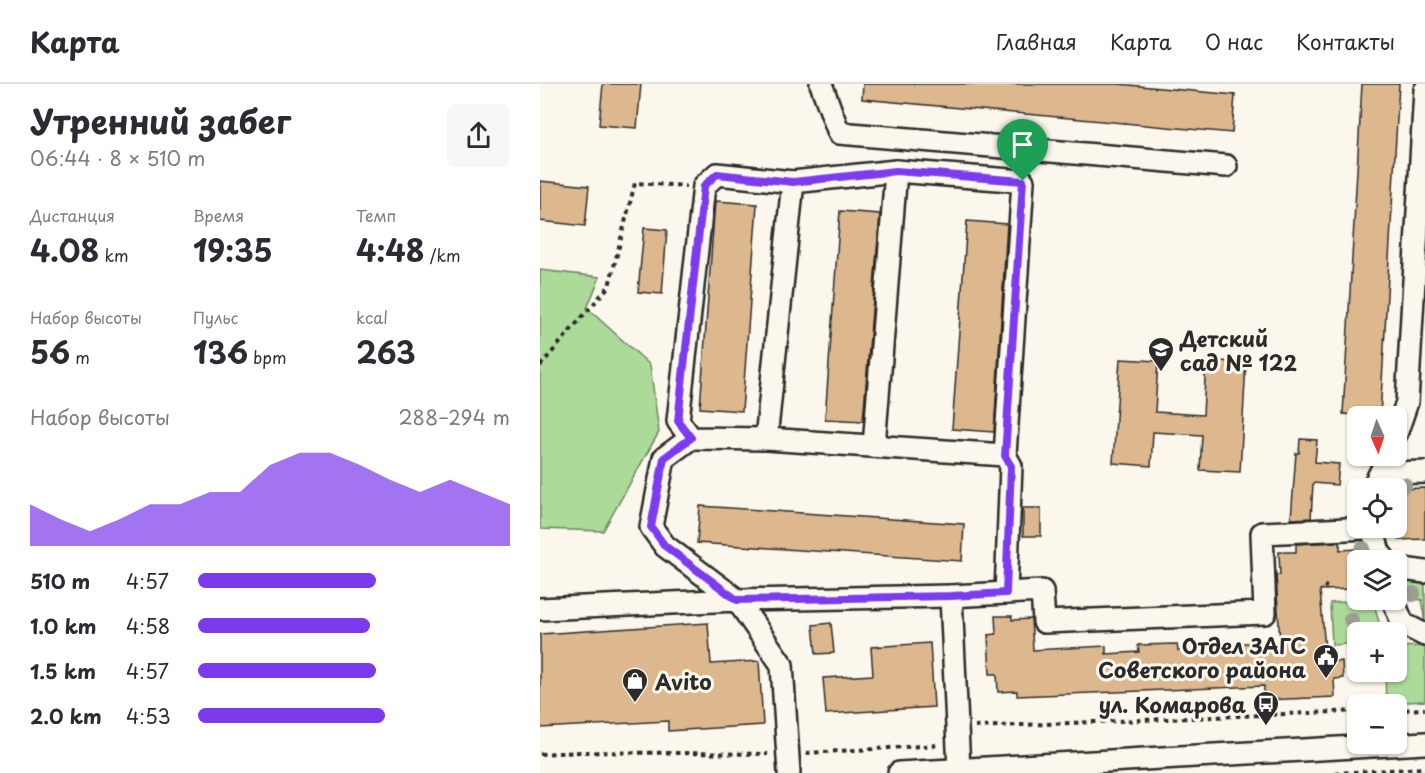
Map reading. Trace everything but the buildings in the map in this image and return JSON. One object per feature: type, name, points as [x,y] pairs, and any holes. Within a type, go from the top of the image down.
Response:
[{"type":"street","points":[[821,84],[839,133],[1226,166]]},
{"type":"street","points":[[1406,406],[1425,90]]},
{"type":"street","points":[[873,446],[896,171]]},
{"type":"street","points":[[691,438],[678,421],[704,186],[717,174],[793,182],[896,171],[1023,181],[1005,456],[1011,466],[1006,593]]},
{"type":"street","points":[[766,439],[793,182]]},
{"type":"street","points":[[789,773],[782,665],[737,600],[665,546],[651,527],[664,458],[691,438],[766,439],[1005,456]]},
{"type":"street","points":[[1382,478],[1391,466]]},
{"type":"street","points":[[1406,466],[1425,472]]},
{"type":"street","points":[[540,609],[737,600],[951,596],[1042,591],[1044,622],[1264,613],[1262,533],[1347,529]]},
{"type":"street","points":[[1407,570],[1425,572]]},
{"type":"street","points":[[951,596],[959,770]]},
{"type":"street","points":[[1397,610],[1403,624],[1425,635]]},
{"type":"street","points":[[899,773],[1425,743]]},
{"type":"path","points":[[540,366],[609,286],[635,183],[704,186]]},
{"type":"path","points":[[1407,710],[1425,709]]},
{"type":"path","points":[[1335,773],[1425,768]]},
{"type":"green space","points":[[540,270],[600,277],[587,308],[650,365],[659,432],[603,531],[540,529]]},
{"type":"green space","points":[[1425,577],[1425,625],[1422,600],[1407,598],[1407,578]]},
{"type":"green space","points":[[1347,602],[1347,610],[1376,610],[1379,622],[1347,622],[1347,644],[1332,645],[1330,603]]},
{"type":"green space","points":[[1425,646],[1425,701],[1407,702],[1407,694],[1386,694],[1385,682],[1407,682],[1407,647]]},
{"type":"place","name":"Детский сад № 122","points":[[1161,373]]},
{"type":"place","name":"Отдел ЗАГС Советского района","points":[[1326,680]]},
{"type":"place","name":"Avito","points":[[635,704]]},
{"type":"place","name":"ул. Комарова","points":[[1266,727]]},
{"type":"route","points":[[896,171],[1023,181],[1005,456],[1011,466],[1006,593],[737,600],[665,546],[651,527],[664,458],[691,438],[678,421],[704,186],[717,174],[793,182],[896,171]]}]
